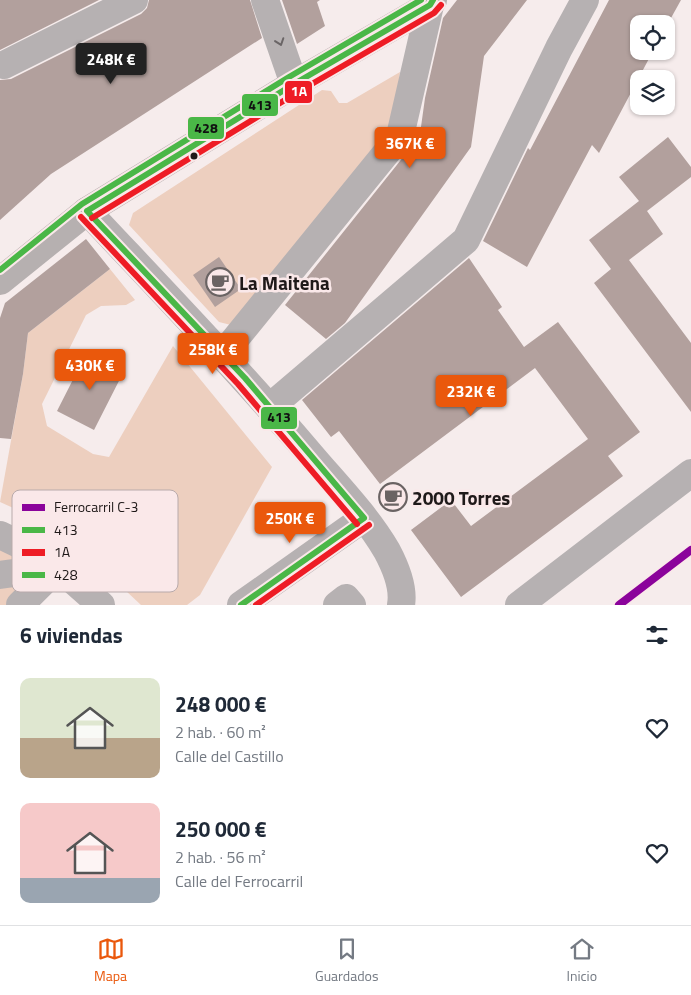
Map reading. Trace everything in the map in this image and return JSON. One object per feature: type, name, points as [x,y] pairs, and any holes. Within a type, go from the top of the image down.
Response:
[{"type":"street","points":[[4,65],[134,0]]},
{"type":"street","points":[[265,0],[294,84]]},
{"type":"street","points":[[270,406],[466,240],[559,48],[585,0]]},
{"type":"street","points":[[0,281],[87,212],[431,2]]},
{"type":"street","points":[[223,354],[400,136],[431,2]]},
{"type":"street","points":[[87,212],[223,354],[270,406],[364,518],[394,565],[400,584],[401,605]]},
{"type":"street","points":[[519,605],[691,473]]},
{"type":"street","points":[[241,605],[364,518]]},
{"type":"street","points":[[0,535],[12,541]]},
{"type":"street","points":[[20,605],[33,592]]},
{"type":"street","points":[[87,592],[101,605]]},
{"type":"street","points":[[337,605],[346,598],[352,605]]},
{"type":"shaded area","points":[[400,72],[392,133],[231,325],[219,322],[129,225],[133,213],[322,90],[331,91],[339,103],[347,103]]},
{"type":"shaded area","points":[[110,269],[135,300],[126,305],[101,306],[86,315],[42,404],[47,426],[93,454],[109,457],[173,346],[272,467],[200,595],[187,605],[141,605],[127,592],[178,592],[178,490],[12,490],[12,507],[0,502],[23,374],[28,333]]},
{"type":"shaded area","points":[[0,547],[12,554],[12,592],[18,592],[6,605],[0,605]]},
{"type":"building","points":[[0,0],[99,0],[0,50]]},
{"type":"building","points":[[149,0],[250,0],[262,38],[51,174],[0,220],[0,80],[11,79],[141,14],[147,8]]},
{"type":"building","points":[[282,0],[320,0],[317,2],[325,26],[297,44]]},
{"type":"building","points":[[457,0],[527,0],[484,56],[471,147],[345,323],[326,339],[285,305],[420,134],[425,98],[443,18]]},
{"type":"building","points":[[609,0],[681,0],[673,15],[630,15],[630,60],[648,60],[643,70],[630,70],[630,94],[599,153],[592,145],[527,267],[483,241],[528,148],[530,150]]},
{"type":"building","points":[[668,137],[691,167],[691,177],[647,211],[663,234],[629,260],[691,343],[691,412],[594,283],[611,269],[589,240],[639,201],[619,177]]},
{"type":"building","points":[[86,239],[110,269],[28,333],[23,374],[11,439],[0,438],[0,318],[5,303]]},
{"type":"building","points":[[219,257],[241,289],[215,307],[193,275]]},
{"type":"building","points":[[469,258],[502,307],[498,310],[524,347],[558,322],[640,432],[608,456],[623,476],[461,597],[411,530],[451,500],[471,526],[588,439],[535,368],[380,484],[339,431],[331,437],[302,400]]},
{"type":"building","points":[[87,352],[124,371],[94,430],[57,411]]},
{"type":"rail line","name":"C-3","points":[[619,605],[691,550]]},
{"type":"transit line","name":"428","points":[[0,270],[82,204],[289,77],[421,0]]},
{"type":"transit line","name":"413","points":[[87,211],[294,84],[430,5],[433,0]]},
{"type":"transit line","name":"1A","points":[[92,218],[298,92],[434,13],[441,5]]},
{"type":"transit line","name":"413","points":[[87,211],[245,378],[364,518]]},
{"type":"transit line","name":"1A","points":[[81,217],[238,384],[357,524]]},
{"type":"transit line","name":"413","points":[[241,605],[364,518]]},
{"type":"transit line","name":"1A","points":[[256,605],[369,525]]},
{"type":"place","name":"La Maitena","points":[[220,282]]},
{"type":"place","name":"2000 Torres","points":[[393,497]]}]
